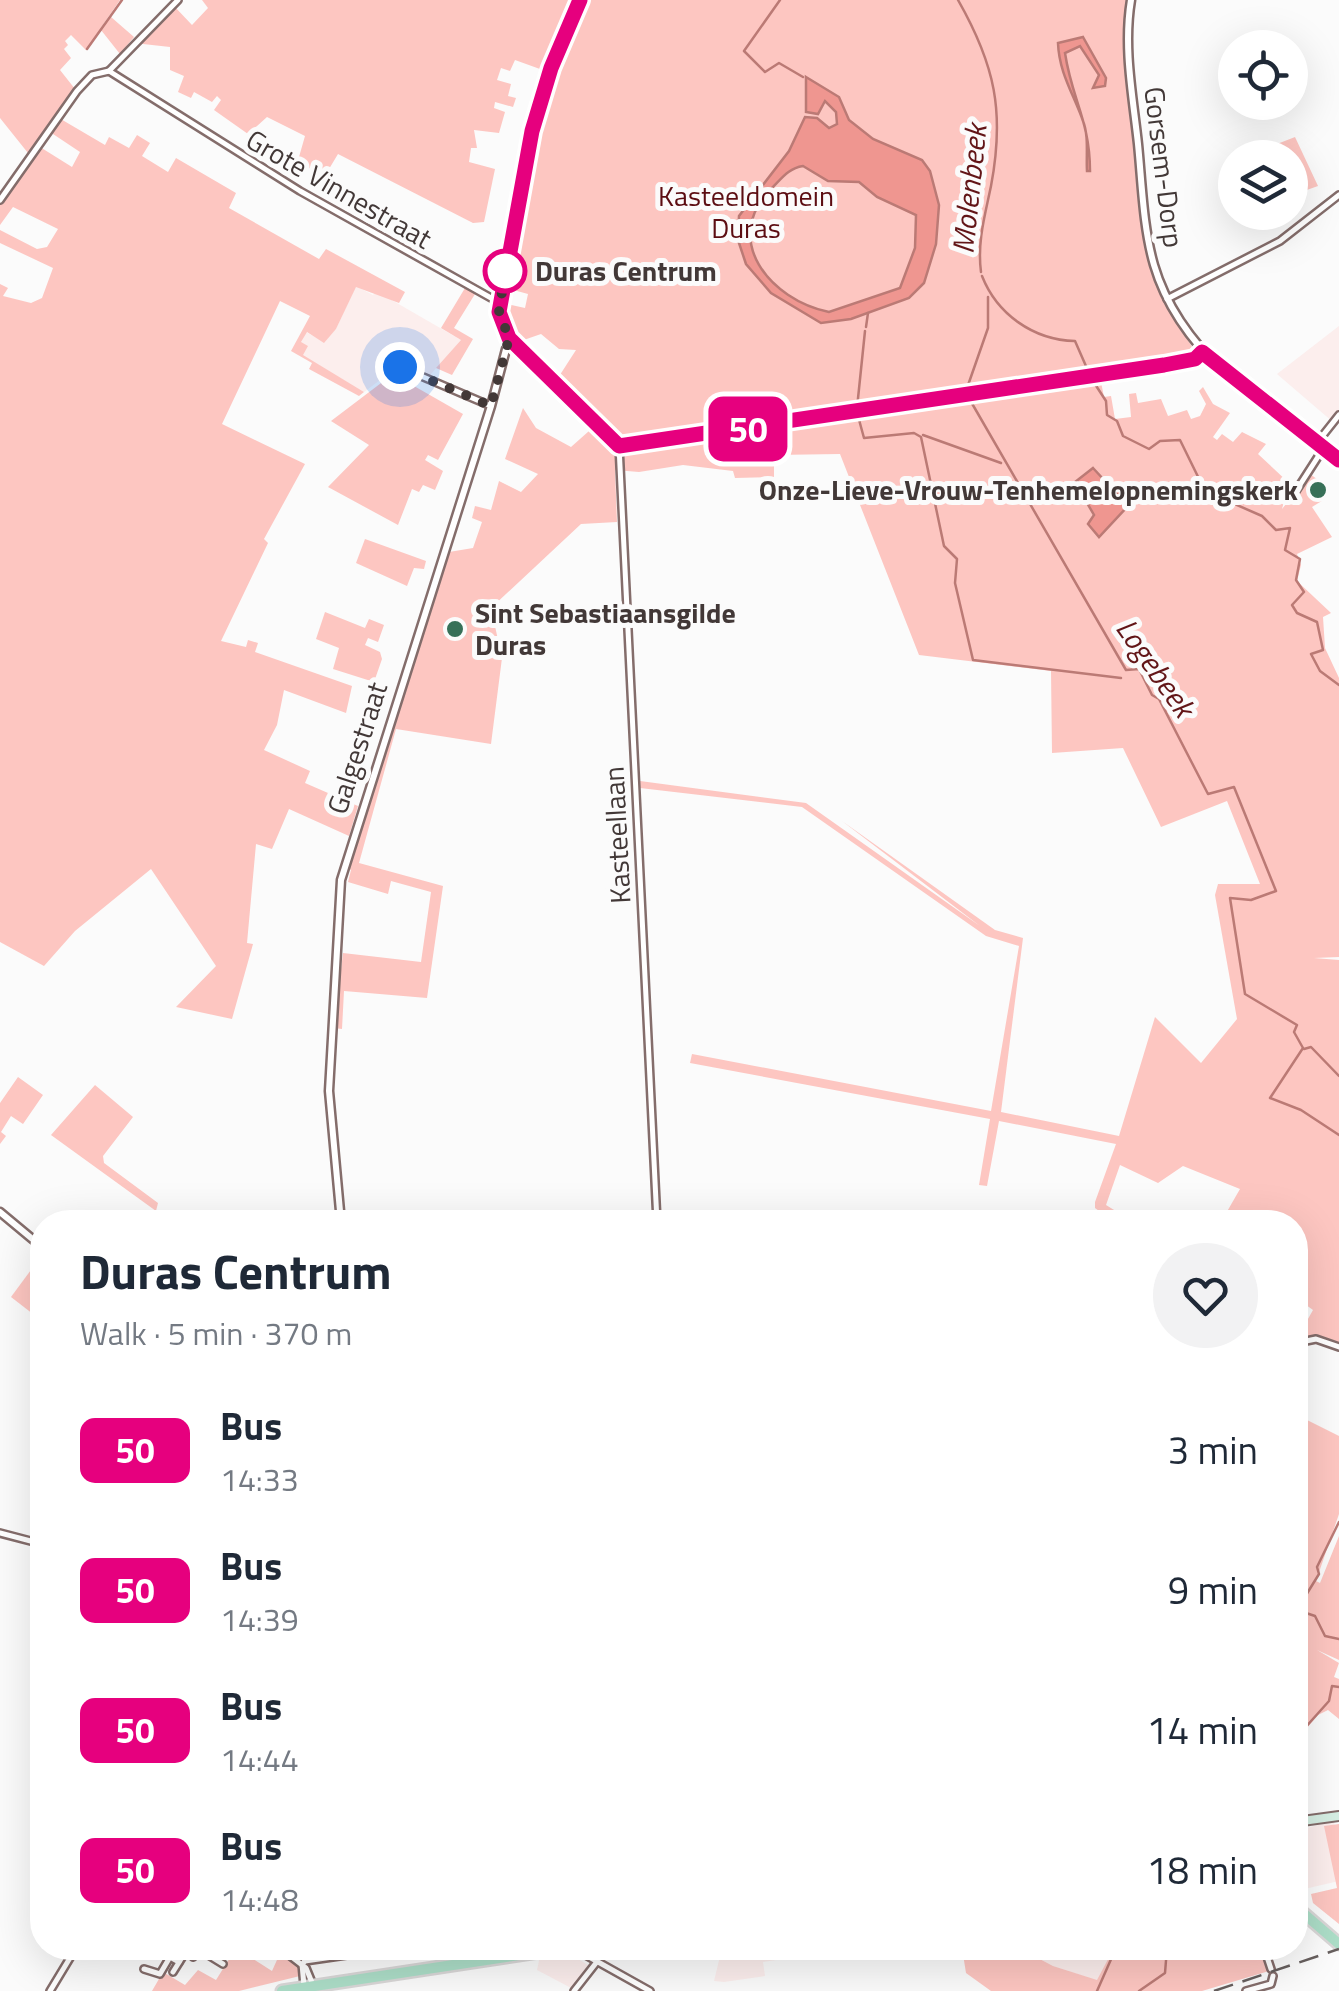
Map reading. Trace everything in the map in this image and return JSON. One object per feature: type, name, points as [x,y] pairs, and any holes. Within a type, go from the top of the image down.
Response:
[{"type":"main road","points":[[1308,1821],[1339,1816]]},
{"type":"main road","points":[[1308,1917],[1339,1944]]},
{"type":"main road","points":[[282,1991],[470,1960]]},
{"type":"street","points":[[0,200],[77,91],[92,75],[109,71],[178,0]]},
{"type":"street","points":[[500,302],[532,131],[580,0]]},
{"type":"street","name":"Gorsem-Dorp","points":[[1131,0],[1128,52],[1145,215],[1151,254],[1168,300],[1202,352],[1339,460]]},
{"type":"street","name":"Grote Vinnestraat","points":[[109,71],[347,218],[500,302]]},
{"type":"street","points":[[1168,300],[1280,241],[1339,195]]},
{"type":"street","name":"Galgestraat","points":[[340,1210],[329,1091],[341,880],[491,406],[509,338],[500,320],[500,302]]},
{"type":"street","points":[[509,338],[619,446],[1176,363],[1195,359],[1202,352]]},
{"type":"street","points":[[393,372],[400,367],[429,376],[491,406]]},
{"type":"street","points":[[1296,490],[1339,415]]},
{"type":"street","name":"Kasteellaan","points":[[619,446],[656,1210]]},
{"type":"street","points":[[0,1212],[30,1237]]},
{"type":"street","points":[[1308,1339],[1339,1347]]},
{"type":"street","points":[[0,1532],[30,1541]]},
{"type":"street","points":[[50,1991],[69,1960]]},
{"type":"street","points":[[144,1968],[160,1974],[168,1960]]},
{"type":"street","points":[[173,1972],[179,1962],[175,1960]]},
{"type":"street","points":[[217,1960],[223,1964]]},
{"type":"street","points":[[301,1960],[317,1960]]},
{"type":"street","points":[[591,1960],[650,1991]]},
{"type":"street","points":[[1246,1991],[1272,1975],[1268,1960]]},
{"type":"street","points":[[304,1962],[309,1986]]},
{"type":"street","points":[[574,1991],[596,1963]]},
{"type":"shaded area","points":[[1083,37],[1106,78],[1105,86],[1093,88],[1099,75],[1080,46],[1065,53],[1083,122],[1064,74],[1058,43]]},
{"type":"shaded area","points":[[806,77],[839,97],[849,120],[873,139],[922,160],[930,171],[939,205],[936,244],[924,283],[909,298],[851,319],[821,323],[771,293],[746,264],[738,240],[739,216],[789,151],[805,117],[817,118],[829,128],[837,124],[836,112],[825,101],[818,114],[806,112]],"holes":[[[803,166],[828,181],[859,182],[877,197],[916,215],[915,248],[900,288],[829,312],[788,295],[771,281],[759,265],[751,227],[757,207],[790,171]]]},
{"type":"shaded area","points":[[1086,134],[1089,154],[1090,171],[1087,171]]},
{"type":"shaded area","points":[[356,286],[373,295],[376,291],[461,340],[430,375],[400,365],[364,392],[302,355],[301,342],[306,332],[324,342],[336,329]]},
{"type":"shaded area","points":[[1339,326],[1339,415],[1333,422],[1277,374]]},
{"type":"shaded area","points":[[1093,468],[1128,506],[1099,537],[1088,524],[1094,515],[1075,482]]},
{"type":"shaded area","points":[[1334,1821],[1339,1881],[1308,1888],[1308,1828]]},
{"type":"shaded area","points":[[539,1960],[580,1960],[591,1967],[573,1989],[537,1970]]},
{"type":"shaded area","points":[[719,1960],[776,1960],[763,1962],[765,1976],[714,1981]]},
{"type":"shaded area","points":[[1042,1960],[1108,1960],[1098,1981]]},
{"type":"green space","points":[[0,0],[120,0],[100,29],[111,17],[134,37],[120,54],[101,30],[86,50],[71,35],[65,41],[68,45],[64,49],[71,58],[60,70],[75,89],[28,153],[0,118]]},
{"type":"green space","name":"Kasteeldomein Duras","points":[[202,0],[1127,0],[1124,49],[1149,262],[1160,295],[1194,350],[1192,355],[830,413],[832,420],[1100,377],[1104,397],[1111,396],[1115,419],[1131,417],[1129,394],[1136,393],[1138,403],[1161,399],[1168,416],[1187,410],[1191,419],[1200,416],[1206,404],[1199,391],[1203,387],[1213,404],[1230,413],[1213,437],[1217,440],[1222,434],[1233,442],[1242,432],[1266,444],[1258,454],[1289,483],[1282,509],[1310,474],[1325,485],[1309,491],[1312,495],[1321,491],[1325,499],[1312,507],[1332,537],[1297,554],[1301,565],[1297,581],[1331,613],[1323,617],[1325,648],[1339,678],[1339,957],[1314,958],[1339,960],[1339,1345],[1308,1339],[1308,1319],[1313,1310],[1308,1306],[1308,1210],[1228,1210],[1240,1189],[1183,1166],[1158,1183],[1120,1165],[1106,1205],[1114,1210],[1098,1210],[1095,1202],[1116,1144],[999,1121],[987,1186],[979,1185],[990,1119],[690,1063],[692,1054],[991,1111],[1019,946],[986,936],[802,807],[640,788],[640,781],[806,803],[980,926],[842,821],[995,930],[1023,938],[1001,1112],[1119,1136],[1155,1017],[1201,1063],[1237,1019],[1215,895],[1218,884],[1260,884],[1227,801],[1161,827],[1123,748],[1052,753],[1051,671],[919,655],[840,454],[774,455],[774,477],[735,478],[733,471],[683,465],[639,472],[615,470],[617,522],[581,524],[491,608],[502,658],[491,744],[396,729],[359,863],[443,886],[427,998],[344,991],[342,1029],[334,1028],[343,953],[421,962],[431,892],[391,881],[388,894],[348,882],[351,870],[347,868],[449,552],[473,548],[482,522],[472,518],[475,506],[491,510],[499,481],[521,492],[538,474],[505,459],[523,408],[536,428],[571,447],[598,423],[556,381],[576,350],[559,349],[541,334],[518,342],[503,313],[503,303],[525,308],[528,294],[506,288],[531,140],[551,73],[515,60],[510,71],[501,68],[497,80],[511,84],[508,96],[516,98],[513,107],[495,102],[494,108],[505,112],[499,133],[474,130],[477,148],[471,148],[469,162],[495,169],[484,222],[473,223],[338,154],[326,174],[297,164],[305,136],[267,117],[248,134],[214,110],[221,100],[217,96],[212,102],[194,92],[191,98],[178,92],[184,76],[170,70],[170,47],[134,43],[174,6],[192,25],[208,8]]},
{"type":"green space","points":[[59,118],[105,145],[109,137],[129,148],[137,135],[150,143],[142,156],[168,172],[176,158],[236,193],[229,208],[319,259],[326,249],[405,292],[399,303],[356,287],[336,329],[324,343],[307,332],[301,342],[308,346],[303,355],[364,392],[359,396],[309,369],[312,363],[291,351],[310,316],[280,301],[222,424],[305,464],[264,539],[268,543],[221,641],[246,647],[248,640],[258,643],[255,652],[352,686],[346,713],[284,690],[277,725],[264,750],[310,771],[305,783],[358,806],[349,836],[289,809],[272,849],[256,844],[247,943],[253,944],[232,1019],[176,1007],[216,966],[151,869],[75,931],[44,966],[0,942],[0,284],[8,288],[3,296],[31,303],[42,298],[53,268],[0,243],[0,230],[37,249],[47,247],[58,229],[13,207],[0,225],[0,204],[40,147],[72,167],[80,152],[50,132]]},
{"type":"green space","points":[[1308,165],[1318,186],[1308,190]]},
{"type":"green space","points":[[465,288],[475,294],[454,328],[473,339],[452,375],[436,368],[461,340],[441,328]]},
{"type":"green space","points":[[393,374],[463,414],[438,460],[428,455],[425,460],[443,471],[435,490],[423,485],[419,492],[412,489],[398,525],[328,487],[369,445],[331,421]]},
{"type":"green space","points":[[365,539],[426,561],[424,569],[414,568],[407,586],[356,563]]},
{"type":"green space","points":[[325,612],[365,628],[369,619],[384,625],[378,642],[368,638],[365,645],[380,652],[382,659],[374,682],[333,669],[339,648],[316,639]]},
{"type":"green space","points":[[18,1077],[43,1095],[23,1124],[11,1116],[1,1132],[6,1136],[0,1144],[0,1103]]},
{"type":"green space","points":[[95,1085],[133,1117],[103,1156],[104,1163],[158,1203],[156,1210],[155,1210],[51,1135]]},
{"type":"green space","points":[[30,1271],[30,1312],[11,1297]]},
{"type":"green space","points":[[1308,1420],[1339,1436],[1339,1514],[1316,1581],[1320,1583],[1339,1536],[1339,1660],[1317,1650],[1339,1663],[1334,1677],[1339,1679],[1339,1719],[1328,1710],[1308,1727]]},
{"type":"green space","points":[[1339,1824],[1339,1924],[1313,1903],[1311,1894],[1337,1888],[1324,1826]]},
{"type":"green space","points":[[228,1960],[255,1960],[272,1971],[277,1960],[291,1960],[298,1966],[300,1976],[239,1991],[152,1991],[163,1972],[185,1985],[198,1970],[216,1980]]},
{"type":"green space","points":[[964,1960],[1042,1960],[1097,1980],[1108,1960],[1266,1960],[1269,1971],[1202,1991],[991,1991],[966,1973]]},
{"type":"waterway","points":[[87,49],[122,0]]},
{"type":"waterway","points":[[780,0],[744,51],[765,72],[779,63],[803,77]]},
{"type":"waterway","name":"Molenbeek","points":[[958,0],[981,46],[996,112],[995,159],[981,239],[981,272]]},
{"type":"waterway","name":"Molenbeek","points":[[982,276],[997,302],[1018,322],[1045,336],[1075,341],[1089,373]]},
{"type":"waterway","name":"Logebeek","points":[[966,391],[988,328],[988,297]]},
{"type":"waterway","points":[[866,327],[868,313]]},
{"type":"waterway","points":[[857,408],[865,331]]},
{"type":"waterway","name":"Molenbeek","points":[[1091,378],[1106,401],[1107,415],[1117,421],[1123,436],[1149,449],[1160,441],[1180,440],[1205,491],[1262,516],[1276,530],[1290,528],[1285,550],[1300,559],[1296,580],[1304,592],[1292,605],[1297,613],[1317,622],[1323,650],[1311,654],[1320,671],[1339,685]]},
{"type":"waterway","name":"Logebeek","points":[[970,400],[1126,670],[1139,669],[1152,695],[1159,699],[1208,794],[1234,787],[1276,891],[1251,900],[1230,898],[1245,994],[1297,1025],[1294,1032],[1303,1048],[1270,1098],[1301,1110],[1339,1135]]},
{"type":"waterway","points":[[858,416],[864,438],[914,433],[921,437],[944,546],[957,559],[955,583],[973,660],[1121,678]]},
{"type":"waterway","points":[[923,435],[1001,463]]},
{"type":"waterway","name":"Logebeek","points":[[1304,1049],[1311,1047],[1339,1076]]},
{"type":"waterway","name":"Logebeek","points":[[1308,1592],[1339,1522]]},
{"type":"waterway","points":[[1308,1614],[1315,1616],[1325,1636],[1339,1639]]},
{"type":"waterway","name":"Molenbeek","points":[[1308,1724],[1329,1701],[1332,1686],[1339,1687]]},
{"type":"waterway","name":"Logebeek","points":[[1097,1991],[1111,1960]]},
{"type":"waterway","name":"Molenbeek","points":[[1139,1991],[1165,1973],[1166,1960]]},
{"type":"railway","points":[[1308,1959],[1339,1949]]},
{"type":"railway","points":[[1214,1991],[1306,1960]]},
{"type":"bus line","name":"50","points":[[580,0],[551,68],[532,131],[499,312],[509,338],[619,446],[634,447],[1164,365],[1195,359],[1202,352],[1339,460]]},
{"type":"place","name":"Duras Centrum","points":[[505,271]]},
{"type":"place","name":"Onze-Lieve-Vrouw-Tenhemelopnemingskerk","points":[[1318,490]]},
{"type":"place","name":"Sint Sebastiaansgilde Duras","points":[[455,629]]},
{"type":"route","points":[[400,367],[429,376],[491,406],[509,338],[499,312],[505,271]]}]
